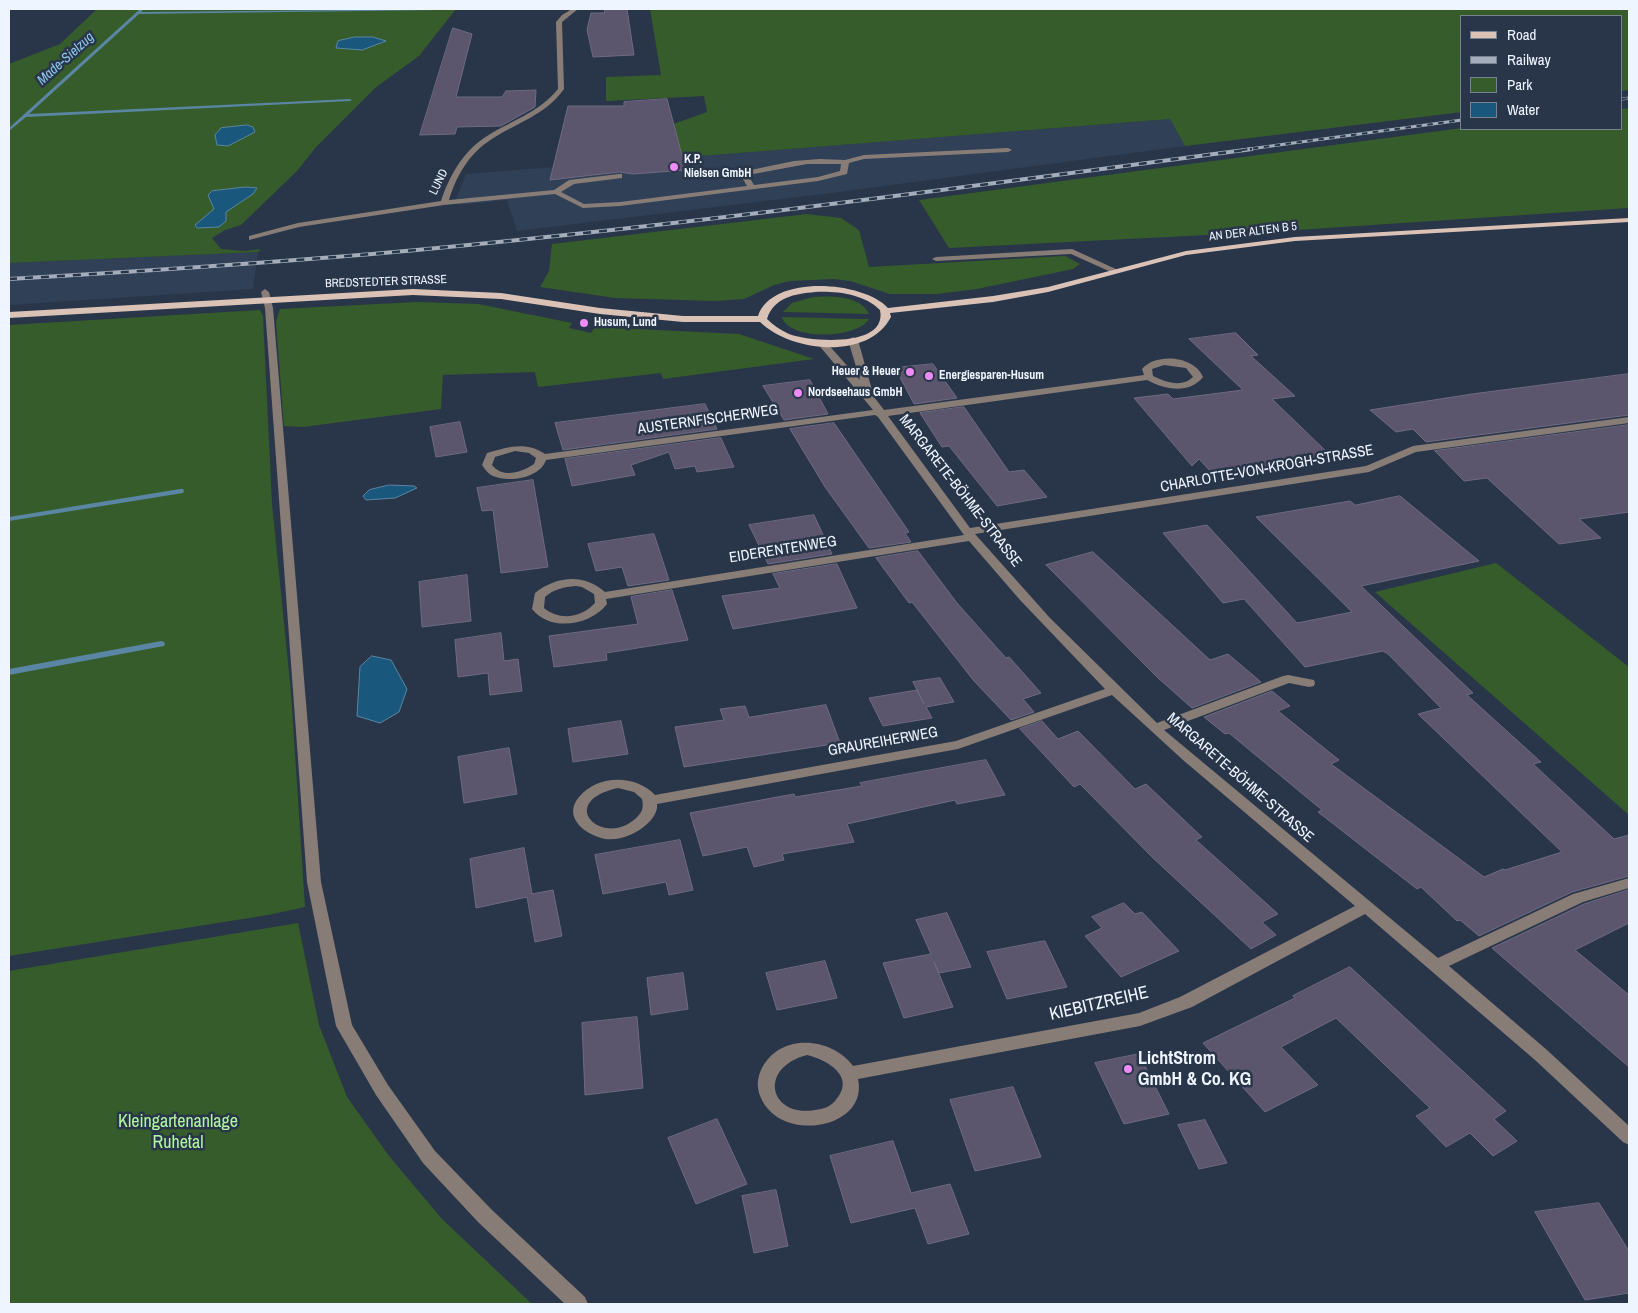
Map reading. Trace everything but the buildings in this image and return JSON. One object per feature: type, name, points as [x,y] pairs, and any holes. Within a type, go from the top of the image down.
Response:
[{"type":"main road","name":"AN DER ALTEN B 5","points":[[885,311],[993,299],[1048,289],[1114,270],[1186,253],[1275,241],[1629,220]]},
{"type":"main road","points":[[811,290],[845,290],[863,295],[877,302],[885,311],[886,319],[881,328],[869,335],[853,340],[822,343],[800,341],[782,336],[768,328],[762,319],[763,310],[771,301],[785,295],[811,290]]},
{"type":"main road","name":"BREDSTEDTER STRASSE","points":[[9,315],[266,296],[458,292],[501,296],[642,316],[683,319],[762,319]]},
{"type":"street","name":"LUND","points":[[252,238],[298,225],[444,203],[452,177],[474,149],[494,134],[541,110],[561,89],[559,22],[564,16],[575,9]]},
{"type":"street","points":[[752,188],[744,174],[791,164],[822,161],[845,162],[883,156],[1008,150]]},
{"type":"street","points":[[556,192],[583,206],[620,204],[818,179],[844,172],[845,162]]},
{"type":"street","points":[[444,203],[556,192],[572,182],[620,176]]},
{"type":"street","points":[[936,259],[1072,251],[1114,270]]},
{"type":"street","points":[[266,296],[314,882],[344,1026],[382,1090],[429,1157],[485,1216],[578,1304]]},
{"type":"street","name":"MARGARETE-BÖHME-STRASSE","points":[[853,340],[876,409]]},
{"type":"street","name":"MARGARETE-BÖHME-STRASSE","points":[[822,343],[876,409],[969,534],[1010,582],[1114,690],[1156,728],[1510,1028],[1629,1136]]},
{"type":"street","points":[[1172,362],[1189,366],[1195,370],[1198,377],[1192,383],[1177,385],[1161,383],[1149,376],[1147,369],[1151,365],[1172,362]]},
{"type":"street","name":"AUSTERNFISCHERWEG","points":[[541,458],[876,409],[1149,376]]},
{"type":"street","name":"CHARLOTTE-VON-KROGH-STRASSE","points":[[969,534],[1369,470],[1413,449],[1629,420]]},
{"type":"street","points":[[515,448],[532,450],[541,458],[539,466],[534,470],[519,475],[494,473],[487,465],[491,456],[515,448]]},
{"type":"street","name":"EIDERENTENWEG","points":[[601,596],[969,534]]},
{"type":"street","points":[[565,583],[586,584],[594,588],[601,596],[601,604],[596,610],[580,618],[570,620],[559,620],[543,614],[538,609],[537,603],[539,596],[546,590],[565,583]]},
{"type":"street","points":[[1156,728],[1288,678],[1309,683]]},
{"type":"street","name":"GRAUREIHERWEG","points":[[651,800],[958,745],[1114,690]]},
{"type":"street","points":[[618,783],[639,787],[651,800],[652,808],[641,824],[631,830],[619,833],[600,832],[586,825],[579,809],[588,794],[607,785],[618,783]]},
{"type":"street","points":[[1437,965],[1578,898],[1629,883]]},
{"type":"street","name":"KIEBITZREIHE","points":[[850,1074],[1140,1019],[1186,1002],[1366,907]]},
{"type":"street","points":[[807,1048],[822,1049],[844,1063],[850,1074],[852,1086],[849,1097],[842,1107],[831,1115],[818,1119],[790,1117],[779,1110],[766,1090],[766,1078],[772,1066],[781,1056],[793,1050],[807,1048]]},
{"type":"shaded area","points":[[1170,119],[1185,146],[839,192],[517,231],[507,200],[459,205],[456,199],[466,174]]},
{"type":"shaded area","points":[[258,252],[253,289],[9,305],[9,263]]},
{"type":"green space","points":[[97,9],[456,9],[419,56],[375,88],[316,147],[297,171],[241,225],[225,230],[212,238],[221,249],[245,251],[261,249],[258,252],[9,263],[9,64],[60,44]]},
{"type":"green space","points":[[650,9],[1629,9],[1629,90],[1623,91],[1623,15],[1460,15],[1460,112],[1185,146],[1170,119],[624,162],[637,137],[707,112],[704,96],[606,101],[606,77],[661,75]]},
{"type":"green space","points":[[1629,108],[1629,208],[1266,232],[949,248],[919,200],[1460,128],[1460,130],[1623,130],[1623,109]]},
{"type":"green space","points":[[807,214],[841,218],[859,230],[869,267],[1065,256],[1080,264],[1073,269],[977,289],[936,294],[890,294],[850,281],[833,279],[789,281],[774,285],[744,299],[715,301],[615,298],[540,287],[549,271],[552,244]]},
{"type":"green space","points":[[813,297],[836,297],[852,300],[859,303],[869,314],[783,312],[792,303]]},
{"type":"green space","points":[[417,302],[478,304],[572,323],[569,328],[591,333],[595,327],[739,334],[814,359],[663,379],[661,373],[538,387],[535,372],[443,375],[441,409],[303,427],[284,426],[276,322],[280,309]]},
{"type":"green space","points":[[260,310],[263,316],[272,504],[291,693],[305,907],[268,915],[9,956],[9,325]]},
{"type":"green space","points":[[782,317],[869,319],[862,326],[851,330],[824,334],[797,330],[787,325]]},
{"type":"green space","points":[[1496,563],[1629,667],[1629,815],[1375,592]]},
{"type":"green space","name":"Kleingartenanlage Ruhetal","points":[[298,923],[319,1025],[347,1097],[389,1156],[442,1219],[532,1304],[9,1304],[9,971]]},
{"type":"water","points":[[355,37],[373,37],[386,41],[362,50],[336,48],[338,41]]},
{"type":"water","points":[[247,125],[253,127],[255,132],[228,146],[217,145],[215,135],[221,128]]},
{"type":"water","points":[[246,187],[257,188],[253,194],[226,212],[226,221],[219,227],[197,228],[195,225],[214,209],[208,195],[212,191]]},
{"type":"water","points":[[389,485],[414,486],[417,488],[395,498],[366,500],[363,496],[369,490]]},
{"type":"water","points":[[372,656],[391,660],[407,689],[399,712],[380,723],[357,716],[360,667]]},
{"type":"waterway","name":"Made-Sielzug","points":[[24,116],[142,9]]},
{"type":"waterway","points":[[139,13],[438,9]]},
{"type":"waterway","points":[[24,116],[350,100]]},
{"type":"waterway","name":"Made-Sielzug","points":[[9,130],[24,116]]},
{"type":"waterway","points":[[9,519],[180,491]]},
{"type":"waterway","points":[[9,672],[161,644]]},
{"type":"railway","points":[[1623,99],[1629,98]]},
{"type":"railway","points":[[1242,150],[1460,120]]},
{"type":"railway","points":[[9,279],[327,258],[482,244],[702,220],[1252,149]]},
{"type":"place","name":"K.P. Nielsen GmbH","points":[[674,167]]},
{"type":"place","name":"Husum, Lund","points":[[584,323]]},
{"type":"place","name":"Heuer & Heuer","points":[[910,372]]},
{"type":"place","name":"Energiesparen-Husum","points":[[929,376]]},
{"type":"place","name":"Nordseehaus GmbH","points":[[798,393]]},
{"type":"place","name":"LichtStrom GmbH & Co. KG","points":[[1128,1069]]}]
